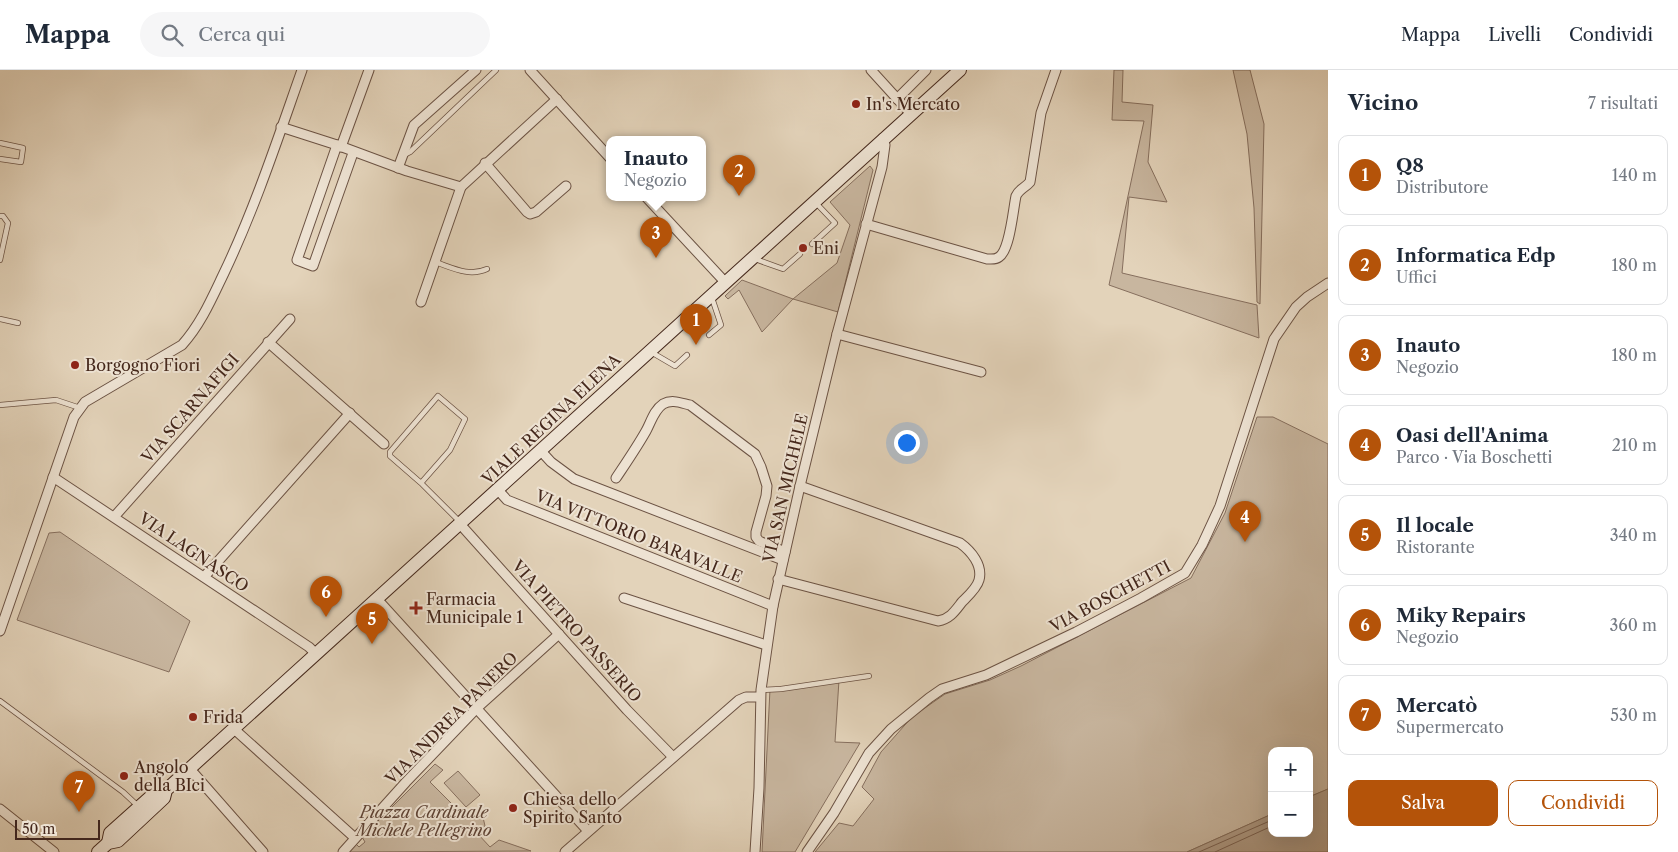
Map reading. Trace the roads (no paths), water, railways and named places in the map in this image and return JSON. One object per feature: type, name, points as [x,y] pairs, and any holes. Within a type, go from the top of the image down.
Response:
[{"type":"main road","name":"VIALE REGINA ELENA","points":[[98,852],[108,843],[110,833],[142,811],[157,791],[165,791],[190,769],[960,70]]},
{"type":"street","points":[[0,631],[74,417],[85,402],[182,345],[206,312],[242,235],[302,70]]},
{"type":"street","points":[[353,152],[313,266],[297,260],[339,146],[370,70]]},
{"type":"street","points":[[398,168],[414,125],[476,70]]},
{"type":"street","points":[[530,70],[606,154]]},
{"type":"street","points":[[871,70],[911,114]]},
{"type":"street","points":[[897,99],[926,70]]},
{"type":"street","points":[[866,224],[987,259],[1000,257],[1006,246],[1016,196],[1018,191],[1030,182],[1041,113],[1056,70]]},
{"type":"street","points":[[421,302],[461,187],[556,99]]},
{"type":"street","points":[[281,126],[398,168],[461,187]]},
{"type":"street","name":"VIA SAN MICHELE","points":[[755,852],[759,788],[760,693],[766,645],[778,579],[800,486],[837,334],[882,167],[886,145],[883,138]]},
{"type":"street","points":[[485,163],[530,214],[536,212],[566,186]]},
{"type":"street","points":[[650,201],[725,282]]},
{"type":"street","name":"VIA BOSCHETTI","points":[[807,852],[834,813],[869,753],[891,729],[929,698],[942,689],[986,675],[1068,637],[1184,573],[1202,545],[1220,506],[1274,339],[1296,307],[1328,283]]},
{"type":"street","name":"VIA SCARNAFIGI","points":[[114,517],[290,319]]},
{"type":"street","points":[[837,334],[981,372]]},
{"type":"street","points":[[268,342],[384,444]]},
{"type":"street","points":[[616,478],[647,430],[657,409],[671,402],[690,406],[755,454],[762,467],[767,486],[756,537],[759,541],[784,556]]},
{"type":"street","points":[[204,577],[350,413]]},
{"type":"street","points":[[540,450],[551,462],[574,478],[784,556]]},
{"type":"street","name":"VIA LAGNASCO","points":[[53,477],[316,654]]},
{"type":"street","points":[[778,579],[938,620],[948,618],[974,589],[979,580],[976,560],[971,551],[960,543],[800,486]]},
{"type":"street","name":"VIA VITTORIO BARAVALLE","points":[[498,490],[507,500],[773,606]]},
{"type":"street","name":"VIA PIETRO PASSERIO","points":[[460,524],[627,710],[673,758]]},
{"type":"street","points":[[624,598],[766,645]]},
{"type":"street","points":[[377,599],[588,831]]},
{"type":"street","name":"VIA ANDREA PANERO","points":[[342,852],[477,708],[559,634]]},
{"type":"street","points":[[565,852],[739,700],[760,693]]},
{"type":"street","points":[[234,729],[355,838]]},
{"type":"street","points":[[190,769],[263,852]]},
{"type":"street","points":[[0,809],[54,852]]},
{"type":"lane","points":[[402,156],[410,152],[496,70]]},
{"type":"lane","points":[[0,143],[23,148],[21,162],[0,158]]},
{"type":"lane","points":[[812,244],[835,223],[815,201]]},
{"type":"lane","points":[[0,216],[8,223],[0,260]]},
{"type":"lane","points":[[751,258],[783,269],[800,254]]},
{"type":"lane","points":[[435,262],[471,274],[487,269]]},
{"type":"lane","points":[[709,335],[721,325],[711,295]]},
{"type":"lane","points":[[0,319],[18,323]]},
{"type":"lane","points":[[649,351],[675,366],[687,355]]},
{"type":"lane","points":[[421,483],[450,450],[465,419],[438,396],[390,452],[390,456],[421,483],[460,524]]},
{"type":"lane","points":[[0,405],[56,400],[80,408]]},
{"type":"lane","points":[[760,693],[781,688],[869,676]]},
{"type":"lane","points":[[0,701],[116,786],[142,811]]},
{"type":"water","points":[[1328,789],[1328,852],[1187,852],[1268,816],[1268,837],[1313,837],[1313,795]]},
{"type":"place","name":"In's Mercato","points":[[856,104]]},
{"type":"place","name":"Informatica Edp","points":[[739,196]]},
{"type":"place","name":"Eni","points":[[803,248]]},
{"type":"place","name":"Inauto","points":[[656,258]]},
{"type":"place","name":"Q8","points":[[696,345]]},
{"type":"place","name":"Borgogno Fiori","points":[[75,365]]},
{"type":"place","name":"Oasi dell'Anima","points":[[1245,542]]},
{"type":"place","name":"Farmacia Municipale 1","points":[[416,608]]},
{"type":"place","name":"Miky Repairs","points":[[326,617]]},
{"type":"place","name":"Il locale","points":[[372,644]]},
{"type":"place","name":"Frida","points":[[193,717]]},
{"type":"place","name":"Angolo della BIci","points":[[124,776]]},
{"type":"place","name":"Chiesa dello Spirito Santo","points":[[513,808]]},
{"type":"place","name":"Mercatò","points":[[79,812]]},
{"type":"park label","name":"Piazza Cardinale Michele Pellegrino","points":[[424,821]]}]
